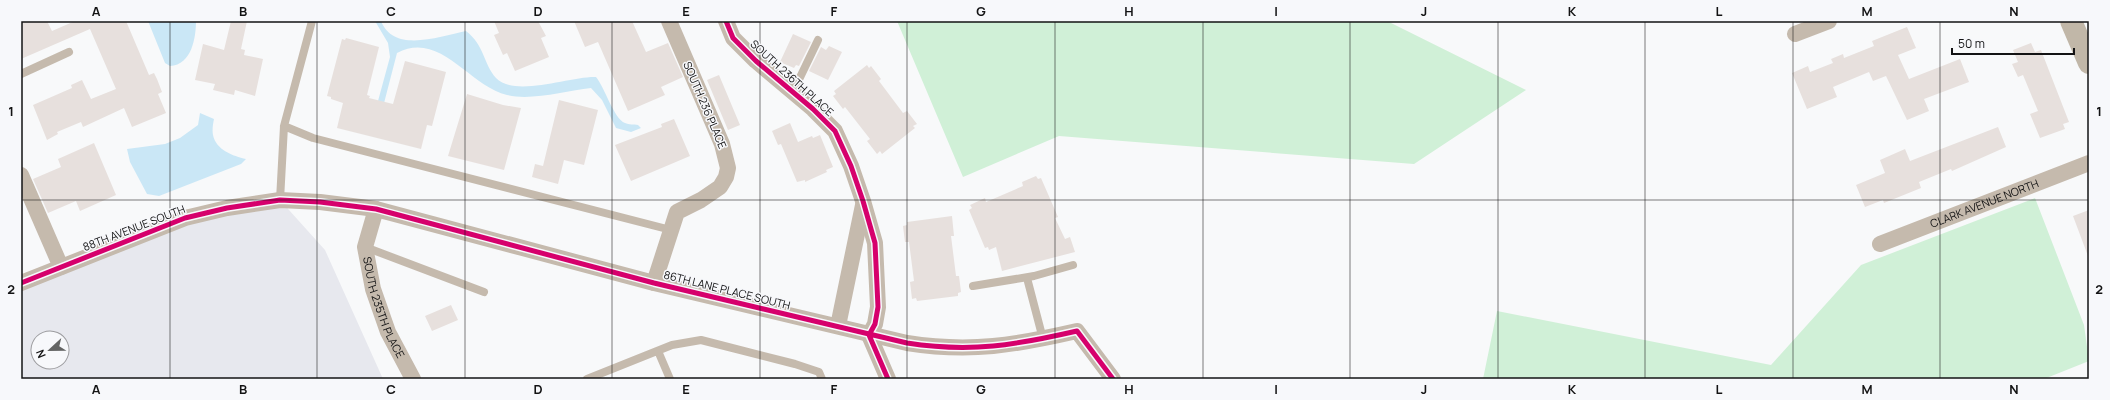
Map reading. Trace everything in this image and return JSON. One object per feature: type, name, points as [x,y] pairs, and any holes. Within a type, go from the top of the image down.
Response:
[{"type":"main road","points":[[2071,21],[2084,39],[2089,62]]},
{"type":"street","name":"SOUTH 236 PLACE","points":[[654,282],[677,212],[701,200],[720,187],[726,177],[728,168],[722,144],[669,21]]},
{"type":"street","name":"SOUTH 236TH PLACE","points":[[726,21],[734,38],[756,61],[813,109],[835,132],[851,166],[863,201],[874,243],[877,300],[875,324],[869,335]]},
{"type":"street","points":[[1795,34],[1829,21]]},
{"type":"street","name":"CLARK AVENUE NORTH","points":[[1880,244],[2089,163]]},
{"type":"street","points":[[21,175],[61,267]]},
{"type":"street","name":"88TH AVENUE SOUTH","points":[[21,283],[185,218],[227,208],[280,200],[320,202],[376,209]]},
{"type":"street","points":[[838,326],[863,201]]},
{"type":"street","name":"SOUTH 235TH PLACE","points":[[376,209],[365,248],[373,289],[388,332],[413,379]]},
{"type":"street","name":"86TH LANE PLACE SOUTH","points":[[376,209],[654,282],[838,326],[869,335],[935,347],[972,348],[1016,344],[1077,331],[1113,379]]},
{"type":"street","points":[[869,335],[888,379]]},
{"type":"lane","points":[[280,200],[284,126],[312,21]]},
{"type":"lane","points":[[793,92],[818,40]]},
{"type":"lane","points":[[21,74],[69,52]]},
{"type":"lane","points":[[284,126],[313,138],[672,230]]},
{"type":"lane","points":[[365,248],[484,292]]},
{"type":"lane","points":[[973,286],[1027,278],[1073,265]]},
{"type":"lane","points":[[1027,278],[1043,338]]},
{"type":"lane","points":[[587,379],[672,345],[701,340],[795,364],[818,372],[822,379]]},
{"type":"lane","points":[[658,350],[670,379]]},
{"type":"shaded area","points":[[280,200],[325,250],[383,379],[21,379],[21,285],[145,233]]},
{"type":"green space","points":[[897,21],[1387,21],[1526,90],[1414,164],[1059,136],[963,177]]},
{"type":"green space","points":[[2035,198],[2084,325],[2089,361],[2044,379],[1483,379],[1497,311],[1771,365],[1861,265]]},
{"type":"water","points":[[148,21],[196,21],[194,42],[188,56],[183,61],[170,66],[165,63]]},
{"type":"water","points":[[375,21],[381,21],[387,31],[396,37],[407,40],[431,39],[466,31],[477,43],[488,66],[496,78],[505,84],[516,86],[544,85],[596,77],[617,116],[627,124],[638,125],[641,128],[631,132],[616,128],[602,100],[591,88],[527,97],[507,95],[493,90],[441,54],[427,49],[413,48],[397,53],[383,107],[378,101],[390,57],[388,43]]},
{"type":"water","points":[[200,113],[214,119],[213,135],[221,148],[226,152],[246,159],[241,164],[159,196],[147,194],[130,162],[127,149],[165,144],[180,138],[198,125]]},
{"type":"building","points":[[21,21],[47,21],[52,31],[75,21],[126,21],[149,75],[154,73],[157,79],[162,92],[158,94],[166,113],[132,127],[124,108],[83,127],[81,122],[57,132],[58,134],[47,140],[33,105],[72,88],[71,85],[82,80],[91,99],[116,89],[90,29],[21,59]]},
{"type":"building","points":[[231,21],[247,21],[241,49],[245,50],[244,55],[263,59],[255,96],[235,90],[234,95],[213,90],[215,84],[195,80],[203,44],[224,50]]},
{"type":"building","points":[[494,21],[538,21],[546,36],[541,38],[549,57],[515,71],[507,53],[503,55],[494,35],[499,33]]},
{"type":"building","points":[[574,21],[632,21],[646,52],[668,43],[683,77],[661,87],[665,95],[628,111],[598,42],[585,47]]},
{"type":"building","points":[[1907,27],[1916,48],[1898,55],[1909,79],[1960,59],[1969,82],[1924,99],[1929,111],[1907,120],[1886,76],[1873,81],[1869,72],[1833,87],[1837,97],[1807,109],[1792,73],[1808,66],[1810,72],[1833,63],[1831,59],[1843,54],[1844,58],[1874,46],[1872,41]]},
{"type":"building","points":[[793,34],[811,42],[799,66],[796,65],[794,68],[780,62]]},
{"type":"building","points":[[346,38],[379,47],[367,95],[370,96],[369,98],[393,104],[405,61],[446,72],[432,126],[427,125],[421,149],[337,128],[343,103],[327,96],[342,39],[345,40]]},
{"type":"building","points":[[2031,43],[2035,52],[2041,50],[2069,122],[2063,124],[2065,129],[2040,138],[2030,114],[2038,111],[2023,75],[2018,77],[2012,64],[2018,62],[2013,50]]},
{"type":"building","points":[[829,46],[842,52],[828,80],[809,71],[821,47],[826,50]]},
{"type":"building","points":[[867,65],[869,68],[871,66],[881,79],[879,81],[903,113],[907,111],[917,124],[913,126],[915,128],[882,154],[880,151],[877,154],[867,141],[870,139],[845,107],[843,109],[833,96],[836,94],[834,91]]},
{"type":"building","points":[[719,75],[740,125],[728,130],[707,80]]},
{"type":"building","points":[[467,94],[503,105],[521,108],[504,170],[448,156]]},
{"type":"building","points":[[559,100],[598,110],[584,165],[564,160],[558,184],[532,177],[535,164],[543,166]]},
{"type":"building","points":[[674,119],[690,156],[631,181],[615,145],[662,127],[661,124]]},
{"type":"building","points":[[790,123],[798,142],[812,136],[813,138],[820,135],[833,167],[826,170],[827,172],[805,182],[805,180],[797,182],[781,144],[778,145],[772,131]]},
{"type":"building","points":[[1998,127],[2006,147],[1952,171],[1951,169],[1919,182],[1921,188],[1884,203],[1883,200],[1865,207],[1856,185],[1885,173],[1880,160],[1905,149],[1910,161]]},
{"type":"building","points":[[94,143],[116,195],[80,211],[76,201],[48,213],[33,179],[61,167],[58,159]]},
{"type":"building","points":[[1036,176],[1038,179],[1041,178],[1058,217],[1055,218],[1065,239],[1070,237],[1075,252],[1002,271],[996,247],[989,250],[988,247],[985,248],[969,210],[972,208],[970,205],[985,198],[986,202],[1014,190],[1023,186],[1022,182]]},
{"type":"building","points":[[2089,210],[2089,255],[2088,256],[2073,216]]},
{"type":"building","points":[[952,216],[954,236],[951,236],[956,276],[959,276],[961,292],[958,293],[958,296],[917,301],[916,298],[912,299],[910,282],[914,281],[909,242],[905,242],[903,226],[907,225],[907,222]]},
{"type":"building","points":[[451,305],[458,320],[432,331],[425,316]]},
{"type":"cycle path","points":[[726,21],[733,38],[756,61],[813,109],[835,131],[851,166],[875,243],[878,307],[875,324],[869,335],[888,379]]},
{"type":"cycle path","points":[[21,283],[185,218],[227,208],[280,200],[320,202],[376,209],[654,283],[907,343],[952,347],[993,346],[1013,344],[1077,331],[1113,379]]}]
